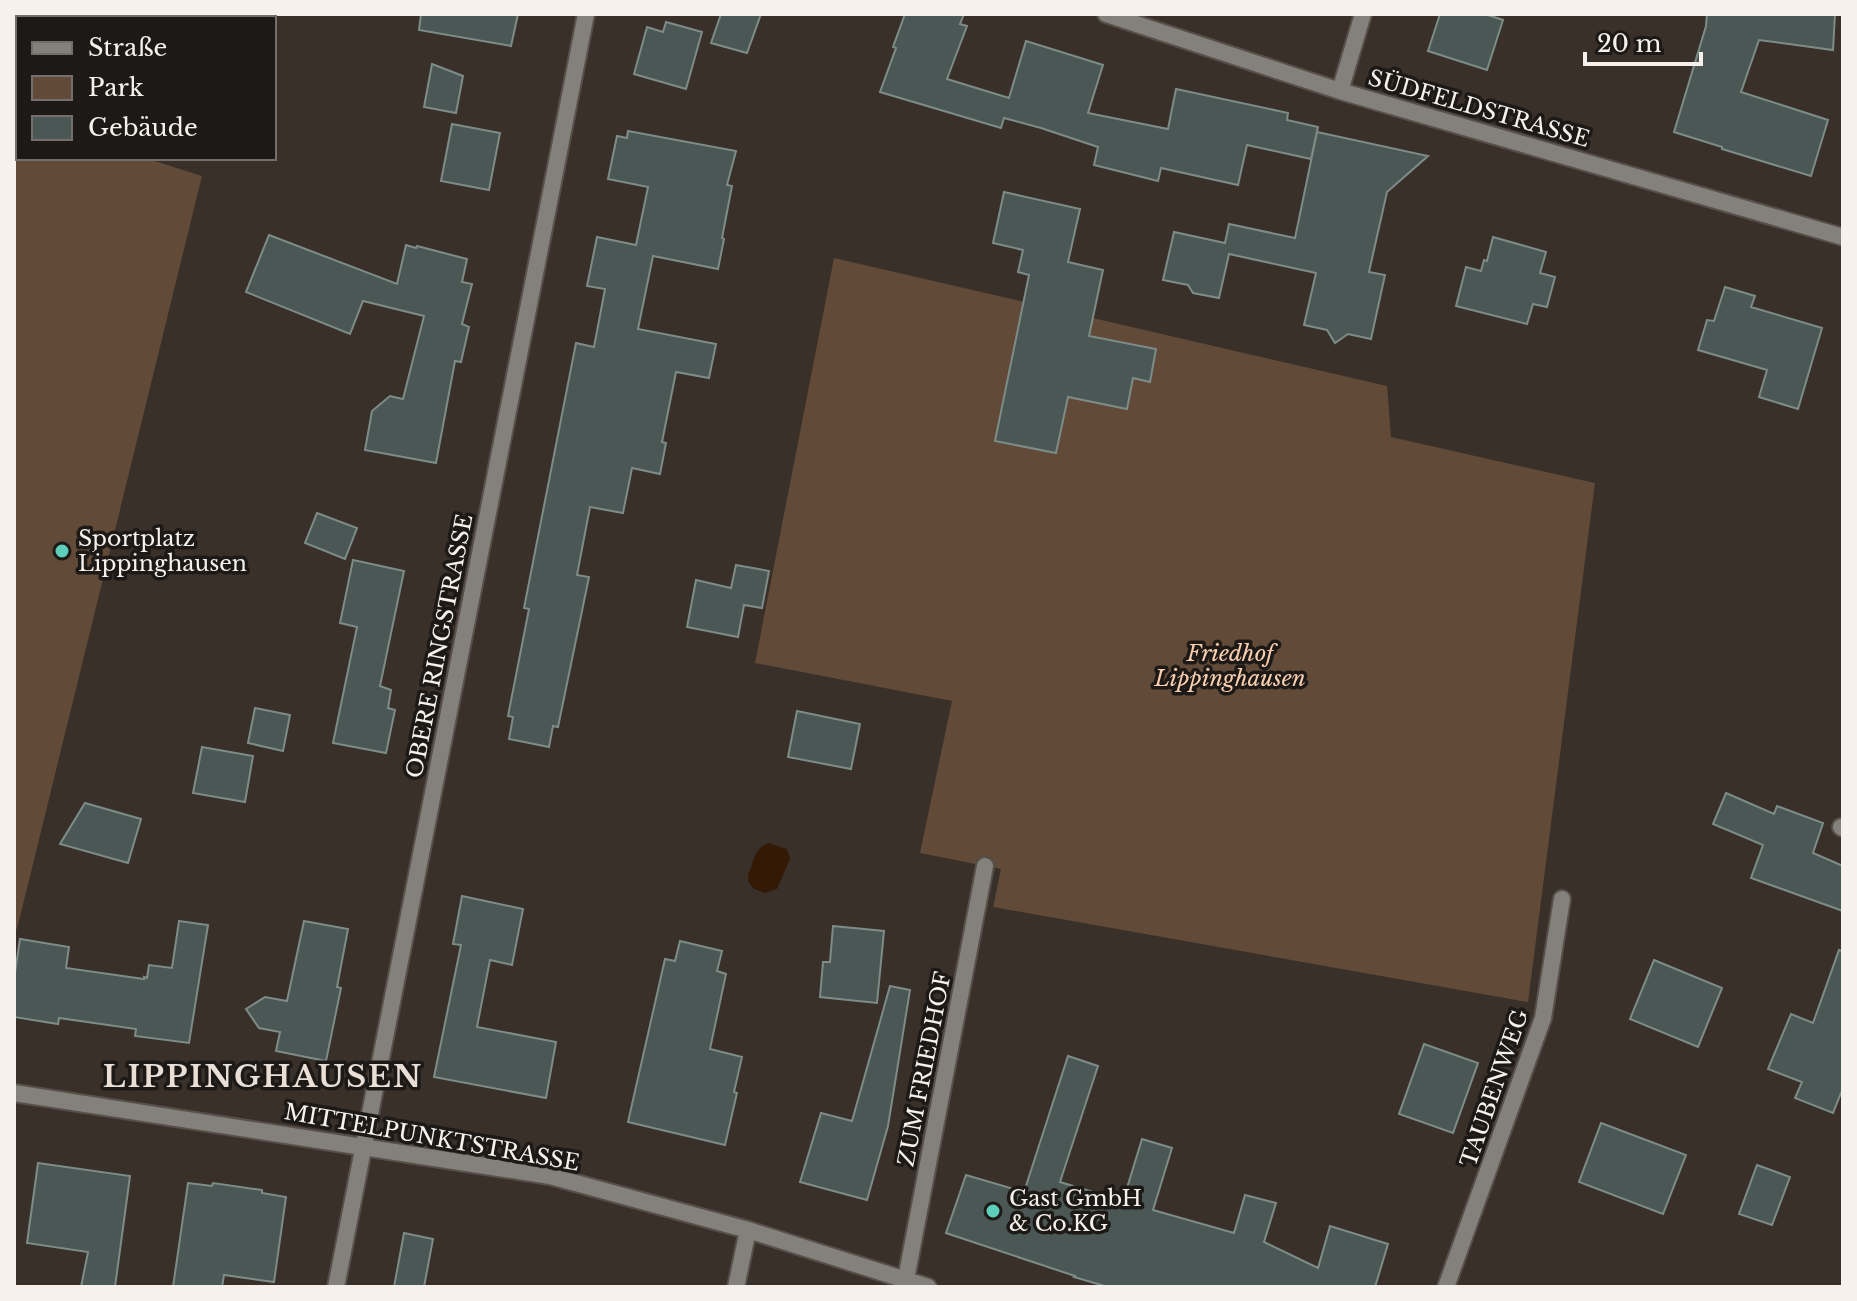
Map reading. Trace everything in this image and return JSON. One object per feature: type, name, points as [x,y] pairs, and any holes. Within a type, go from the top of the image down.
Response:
[{"type":"street","name":"OBERE RINGSTRASSE","points":[[336,1287],[586,14]]},
{"type":"street","name":"SÜDFELDSTRASSE","points":[[1106,14],[1340,91],[1843,237]]},
{"type":"street","points":[[1340,91],[1363,14]]},
{"type":"street","name":"ZUM FRIEDHOF","points":[[906,1279],[985,866]]},
{"type":"street","name":"TAUBENWEG","points":[[1446,1287],[1543,1018],[1562,899]]},
{"type":"street","name":"MITTELPUNKTSTRASSE","points":[[14,1093],[550,1176],[748,1230],[928,1287]]},
{"type":"street","points":[[736,1287],[748,1230]]},
{"type":"green space","name":"Sportplatz Lippinghausen","points":[[14,116],[16,160],[151,160],[202,176],[14,936]]},
{"type":"green space","name":"Friedhof Lippinghausen","points":[[834,258],[1387,386],[1391,437],[1595,483],[1528,1002],[993,907],[1001,869],[920,853],[952,701],[755,663]]},
{"type":"shaded area","points":[[768,843],[787,849],[790,859],[777,889],[765,893],[754,889],[748,876],[758,851]]},
{"type":"building","points":[[421,14],[518,14],[511,46],[419,30]]},
{"type":"building","points":[[721,14],[761,14],[747,53],[711,43]]},
{"type":"building","points":[[905,14],[964,14],[960,24],[967,26],[947,79],[1009,98],[1026,41],[1103,65],[1088,113],[1168,129],[1176,89],[1288,113],[1287,120],[1318,127],[1311,159],[1247,145],[1238,185],[1161,168],[1158,181],[1094,165],[1098,147],[1041,128],[1004,118],[1001,128],[880,92]]},
{"type":"building","points":[[1440,14],[1485,14],[1503,20],[1487,70],[1428,51]]},
{"type":"building","points":[[1707,14],[1835,14],[1833,50],[1759,40],[1741,92],[1828,120],[1811,176],[1674,132]]},
{"type":"building","points":[[666,22],[702,32],[686,89],[634,74],[647,27],[663,32]]},
{"type":"building","points":[[432,64],[463,76],[456,113],[424,107]]},
{"type":"building","points":[[452,124],[500,133],[489,190],[441,181]]},
{"type":"building","points":[[628,131],[736,151],[727,185],[732,186],[718,269],[653,256],[638,329],[716,344],[709,378],[676,372],[662,442],[666,443],[660,474],[632,468],[623,513],[590,507],[577,575],[589,577],[558,727],[553,726],[549,747],[509,739],[513,717],[508,716],[529,609],[524,608],[576,343],[594,347],[605,289],[587,286],[597,237],[636,245],[648,187],[608,179],[617,136],[627,138]]},
{"type":"building","points":[[1317,132],[1428,156],[1387,192],[1369,272],[1385,275],[1371,339],[1348,334],[1335,343],[1327,330],[1304,325],[1316,273],[1229,254],[1219,298],[1193,293],[1188,285],[1163,280],[1174,232],[1225,243],[1229,224],[1295,238]]},
{"type":"building","points":[[1004,192],[1080,209],[1068,262],[1103,270],[1089,336],[1156,349],[1150,382],[1133,378],[1127,409],[1068,397],[1056,453],[995,441],[1029,275],[1018,272],[1023,250],[993,243]]},
{"type":"building","points":[[269,235],[397,284],[406,245],[467,259],[462,282],[472,284],[462,324],[469,327],[461,362],[455,361],[436,463],[365,450],[372,411],[390,396],[403,399],[424,316],[363,301],[350,334],[246,292]]},
{"type":"building","points":[[1493,237],[1546,252],[1540,273],[1555,277],[1547,307],[1533,304],[1527,324],[1456,306],[1466,267],[1481,271]]},
{"type":"building","points":[[1725,287],[1755,296],[1751,307],[1822,328],[1798,409],[1759,397],[1767,370],[1698,350],[1707,320],[1714,321]]},
{"type":"building","points":[[317,513],[357,528],[345,559],[305,543]]},
{"type":"building","points":[[353,560],[404,571],[380,686],[391,690],[388,708],[395,710],[386,753],[333,743],[357,627],[340,623]]},
{"type":"building","points":[[736,565],[769,571],[762,608],[744,605],[738,637],[687,627],[696,580],[731,588]]},
{"type":"building","points":[[255,708],[290,715],[283,751],[248,743]]},
{"type":"building","points":[[797,711],[860,724],[851,769],[788,757]]},
{"type":"building","points":[[202,747],[253,756],[245,802],[193,793]]},
{"type":"building","points":[[1726,793],[1774,814],[1777,806],[1823,823],[1813,853],[1843,866],[1843,911],[1751,878],[1763,845],[1713,824]]},
{"type":"building","points":[[85,803],[141,819],[128,863],[60,844]]},
{"type":"building","points":[[462,896],[523,909],[512,965],[490,960],[477,1027],[556,1042],[546,1098],[434,1077],[461,945],[453,944]]},
{"type":"building","points":[[179,921],[208,925],[189,1043],[135,1036],[136,1029],[59,1018],[58,1024],[14,1017],[14,979],[20,939],[69,947],[66,968],[144,979],[147,978],[149,965],[172,968]]},
{"type":"building","points":[[304,921],[348,929],[337,987],[341,988],[326,1061],[276,1051],[280,1032],[259,1028],[246,1009],[265,997],[287,1001]]},
{"type":"building","points":[[833,926],[884,931],[877,1003],[820,997],[823,962],[830,962]]},
{"type":"building","points":[[680,941],[722,951],[717,971],[726,974],[710,1049],[742,1057],[725,1145],[628,1122],[665,959],[675,961]]},
{"type":"building","points":[[1839,950],[1843,951],[1843,1088],[1833,1113],[1795,1098],[1802,1082],[1768,1069],[1791,1014],[1813,1023]]},
{"type":"building","points":[[1654,960],[1722,988],[1698,1047],[1630,1019]]},
{"type":"building","points":[[890,986],[910,990],[888,1126],[867,1200],[800,1182],[821,1113],[852,1121]]},
{"type":"building","points":[[1424,1044],[1478,1063],[1453,1133],[1399,1114]]},
{"type":"building","points":[[1068,1056],[1098,1066],[1060,1182],[1123,1201],[1142,1139],[1172,1148],[1153,1210],[1234,1233],[1245,1195],[1276,1203],[1264,1242],[1318,1268],[1330,1226],[1388,1244],[1375,1287],[1108,1287],[946,1233],[966,1175],[1024,1192]]},
{"type":"building","points":[[1601,1123],[1686,1155],[1663,1214],[1579,1182]]},
{"type":"building","points":[[38,1163],[130,1176],[115,1287],[81,1287],[88,1252],[27,1243]]},
{"type":"building","points":[[1757,1165],[1790,1177],[1772,1225],[1739,1214]]},
{"type":"building","points":[[188,1183],[262,1190],[262,1193],[286,1197],[274,1282],[224,1275],[222,1287],[173,1287]]},
{"type":"building","points":[[404,1233],[433,1239],[424,1287],[394,1287]]},
{"type":"place","name":"Sportplatz Lippinghausen","points":[[62,551]]},
{"type":"place","name":"Gast GmbH & Co.KG","points":[[993,1211]]},
{"type":"district","name":"LIPPINGHAUSEN","points":[[263,1077]]}]
